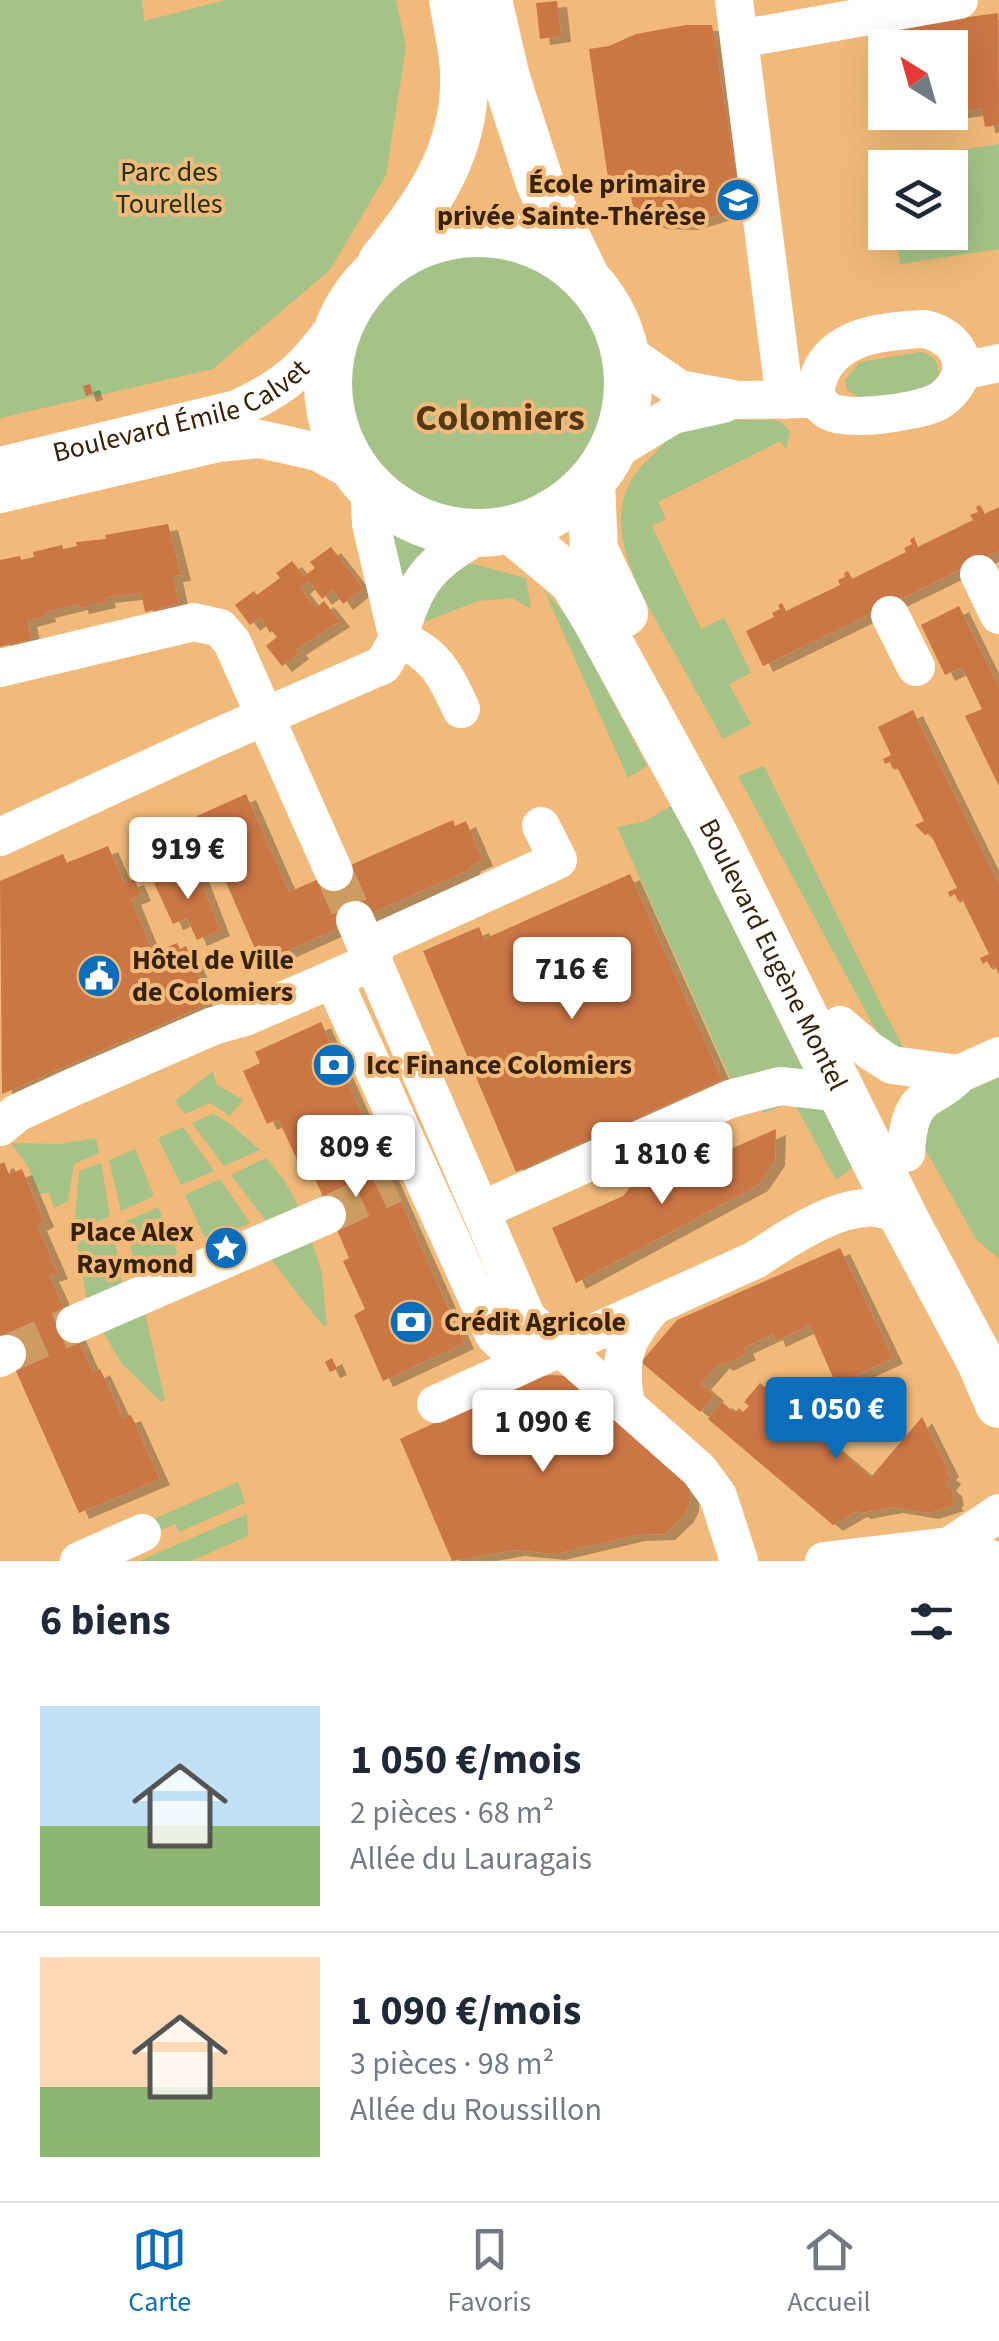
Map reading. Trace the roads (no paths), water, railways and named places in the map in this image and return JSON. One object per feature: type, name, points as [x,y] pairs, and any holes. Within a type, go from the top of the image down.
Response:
[{"type":"main road","points":[[453,0],[464,74],[461,129],[444,173],[338,323],[330,355],[330,412],[342,445],[366,480],[417,519],[452,531],[498,532],[559,511],[601,468],[623,420],[628,382],[624,352],[608,309],[584,274],[540,183],[506,78],[488,0]]},
{"type":"main road","points":[[377,269],[438,239],[481,233],[507,235],[546,251],[584,274]]},
{"type":"main road","name":"Boulevard Eugène Montel","points":[[601,468],[592,530],[599,565],[730,806],[957,1249],[999,1340]]},
{"type":"main road","name":"Boulevard Eugène Montel","points":[[498,532],[573,580],[596,619],[712,831],[999,1404]]},
{"type":"street","points":[[506,78],[514,38],[512,0]]},
{"type":"street","points":[[734,0],[801,399]]},
{"type":"street","points":[[739,39],[959,0]]},
{"type":"street","name":"Boulevard Émile Calvet","points":[[0,466],[237,408],[273,392],[306,367],[338,323]]},
{"type":"street","points":[[601,468],[673,415],[738,400],[801,399],[854,418],[929,406],[949,392],[961,371],[954,346],[941,334],[912,330],[861,338],[846,343],[826,362],[816,384],[801,399]]},
{"type":"street","points":[[624,352],[680,388],[738,400]]},
{"type":"street","points":[[961,371],[999,363]]},
{"type":"street","name":"Boulevard Émile Calvet","points":[[0,494],[218,443],[260,439],[318,452],[366,480]]},
{"type":"street","points":[[366,480],[371,524],[398,639]]},
{"type":"street","points":[[0,837],[383,665],[398,639],[414,590],[424,576],[447,554],[498,532]]},
{"type":"street","points":[[979,574],[999,616]]},
{"type":"street","points":[[890,615],[916,666]]},
{"type":"street","points":[[0,668],[203,622],[220,628],[228,636],[334,872]]},
{"type":"street","points":[[398,639],[434,659],[448,678],[461,708]]},
{"type":"street","points":[[0,1127],[16,1114],[85,1082],[333,979],[366,943],[558,860],[542,826]]},
{"type":"street","points":[[366,943],[527,1318],[698,1470],[718,1496],[739,1561]]},
{"type":"street","points":[[333,979],[406,1178],[494,1335],[512,1352],[561,1348]]},
{"type":"street","points":[[840,1026],[892,1065],[958,1074]]},
{"type":"street","points":[[906,1153],[908,1129],[922,1101],[946,1090],[958,1074],[999,1056]]},
{"type":"street","points":[[482,1210],[730,1099],[780,1086],[844,1093]]},
{"type":"street","points":[[406,1178],[458,1155]]},
{"type":"street","points":[[436,1404],[755,1260],[830,1216],[886,1210],[906,1222]]},
{"type":"street","points":[[75,1324],[327,1215]]},
{"type":"street","points":[[626,1405],[622,1360],[633,1330],[653,1306]]},
{"type":"street","points":[[950,1546],[999,1513]]},
{"type":"street","points":[[79,1561],[142,1533]]},
{"type":"street","points":[[824,1561],[950,1546],[997,1561]]},
{"type":"tunnel","points":[[334,872],[355,920]]},
{"type":"tunnel","points":[[327,1215],[394,1184]]},
{"type":"tunnel","points":[[7,1354],[75,1324]]},
{"type":"place","name":"École primaire privée Sainte-Thérèse","points":[[738,200]]},
{"type":"place","name":"Hôtel de Ville de Colomiers","points":[[99,976]]},
{"type":"place","name":"Icc Finance Colomiers","points":[[334,1065]]},
{"type":"place","name":"Place Alex Raymond","points":[[226,1248]]},
{"type":"place","name":"Crédit Agricole","points":[[411,1322]]},
{"type":"district","name":"Colomiers","points":[[500,418]]},
{"type":"park label","name":"Parc des Tourelles","points":[[169,188]]}]
